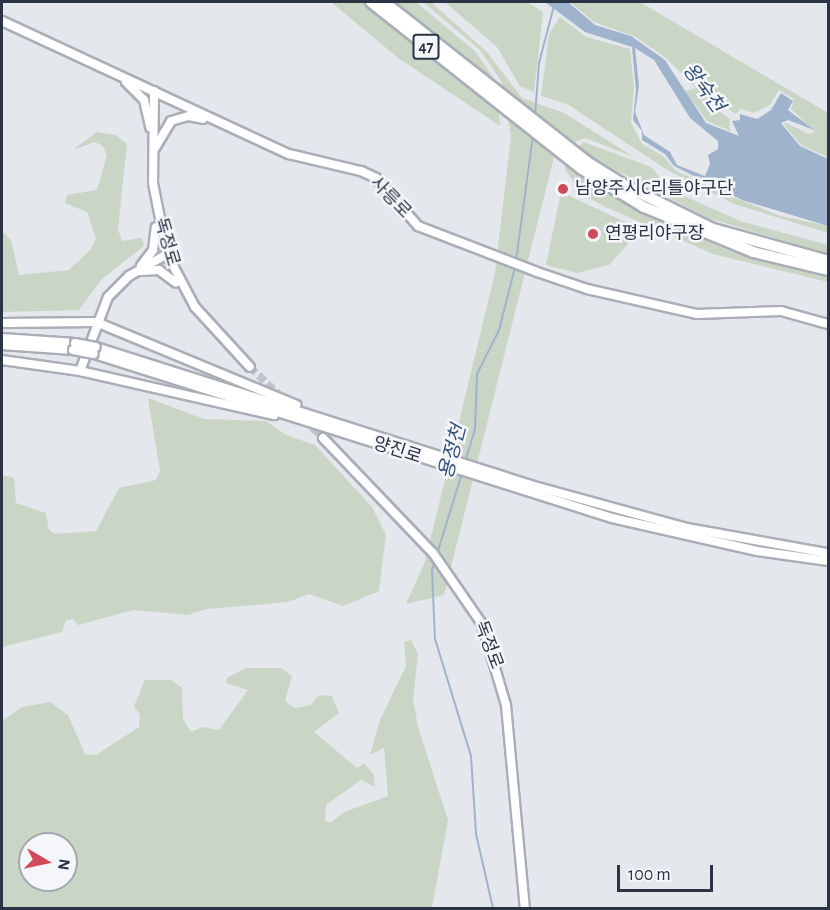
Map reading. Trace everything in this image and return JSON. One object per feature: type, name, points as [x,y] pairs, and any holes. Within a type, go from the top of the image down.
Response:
[{"type":"highway","name":"47","points":[[371,2],[584,166],[644,207],[711,237],[828,270]]},
{"type":"highway","name":"47","points":[[384,2],[485,89]]},
{"type":"highway","name":"47","points":[[584,166],[665,208],[713,229],[828,261]]},
{"type":"main road","name":"사릉로","points":[[2,21],[289,154],[361,171],[376,178],[398,208],[418,226],[536,271],[587,289],[697,314],[781,311],[828,324]]},
{"type":"main road","points":[[108,70],[144,100],[153,151]]},
{"type":"main road","name":"독정로","points":[[154,91],[155,201],[167,254],[188,297],[250,367]]},
{"type":"main road","points":[[153,151],[165,126],[177,117],[189,116],[227,126]]},
{"type":"main road","points":[[80,371],[96,322],[108,297],[134,273],[155,245],[155,201]]},
{"type":"main road","points":[[134,273],[167,254]]},
{"type":"main road","points":[[134,273],[164,271],[188,297]]},
{"type":"main road","points":[[2,323],[96,322],[329,420]]},
{"type":"main road","name":"양진로","points":[[2,338],[95,350],[329,420],[440,461]]},
{"type":"main road","name":"양진로","points":[[2,345],[74,347]]},
{"type":"main road","name":"양진로","points":[[95,350],[334,431],[440,461],[656,530],[828,561]]},
{"type":"main road","points":[[2,360],[80,371],[334,431]]},
{"type":"main road","name":"독정로","points":[[322,438],[418,536],[460,587],[482,624],[502,687],[525,909]]},
{"type":"main road","name":"양진로","points":[[492,477],[687,528],[828,553]]},
{"type":"green space","points":[[331,2],[416,2],[475,51],[497,83],[500,126],[398,58]]},
{"type":"green space","points":[[423,2],[431,2],[487,52],[522,98],[564,113],[634,157],[585,138],[556,149],[444,595],[406,604],[425,562],[495,273],[511,136],[502,82],[480,50]]},
{"type":"green space","points":[[445,2],[527,2],[543,12],[534,92],[520,86],[497,47]]},
{"type":"green space","points":[[570,2],[640,2],[828,113],[828,157],[801,145],[786,127],[784,122],[809,134],[815,132],[791,109],[794,99],[779,90],[770,105],[753,113],[741,109],[735,114],[710,93],[709,104],[729,118],[730,131],[707,121],[685,91],[696,88],[666,58],[636,37],[594,22]]},
{"type":"green space","points":[[560,17],[586,37],[630,49],[634,88],[631,122],[642,144],[663,156],[675,170],[725,194],[781,216],[828,226],[828,233],[734,204],[669,171],[567,104],[541,96],[549,34]]},
{"type":"green space","points":[[97,132],[116,135],[127,144],[118,229],[122,241],[142,238],[144,246],[102,279],[79,310],[2,312],[2,231],[11,240],[19,275],[69,270],[91,249],[96,239],[87,212],[65,203],[67,195],[97,190],[107,155],[102,145],[94,142],[73,150]]},
{"type":"green space","points":[[584,142],[651,167],[661,179],[658,188],[671,194],[673,191],[740,221],[828,245],[828,254],[708,218],[591,157],[579,176],[636,209],[727,250],[828,276],[828,282],[713,254],[603,206],[581,193],[565,169],[569,154]]},
{"type":"green space","name":"연평리야구장","points":[[561,192],[636,227],[632,239],[609,265],[577,273],[546,265]]},
{"type":"green space","points":[[148,398],[204,419],[266,421],[286,435],[315,445],[372,507],[386,535],[379,591],[343,606],[309,594],[288,602],[206,609],[188,615],[133,610],[78,625],[73,619],[66,621],[62,632],[2,647],[2,475],[14,478],[16,503],[46,513],[49,530],[55,534],[96,531],[119,488],[156,480],[160,471]]},
{"type":"green space","points":[[411,640],[418,654],[413,699],[418,727],[448,820],[432,908],[2,908],[2,721],[22,707],[50,702],[68,715],[85,754],[96,755],[139,727],[140,715],[134,706],[145,680],[171,680],[182,688],[183,719],[191,732],[202,727],[219,730],[248,690],[225,683],[228,677],[247,668],[281,668],[292,676],[285,701],[295,708],[311,705],[319,695],[332,696],[339,713],[314,732],[357,768],[364,763],[374,775],[375,787],[361,780],[326,805],[325,821],[330,823],[344,812],[388,796],[384,748],[370,755],[380,720],[406,666],[404,642]]},
{"type":"water","points":[[545,2],[568,2],[595,25],[631,36],[665,60],[706,123],[739,136],[732,121],[740,120],[740,114],[757,119],[771,110],[781,93],[793,101],[788,110],[814,130],[788,120],[781,123],[800,146],[828,159],[828,226],[742,200],[674,166],[665,154],[642,140],[642,131],[633,120],[636,90],[632,47],[585,32]],"holes":[[[635,48],[654,60],[690,118],[718,141],[718,149],[708,155],[710,164],[705,176],[677,165],[670,152],[644,135],[635,112],[639,86]]]},
{"type":"waterway","name":"용정천","points":[[535,116],[539,63],[555,2]]},
{"type":"waterway","name":"용정천","points":[[516,261],[533,136]]},
{"type":"waterway","name":"용정천","points":[[465,462],[475,429],[477,374],[499,330],[515,267]]},
{"type":"waterway","name":"용정천","points":[[437,554],[462,473]]},
{"type":"waterway","name":"용정천","points":[[435,559],[432,571],[435,639],[471,756],[476,834],[493,908]]},
{"type":"tunnel","points":[[250,367],[284,400]]},
{"type":"tunnel","points":[[304,419],[323,438]]},
{"type":"place","name":"남양주시C리틀야구단","points":[[563,189]]},
{"type":"place","name":"연평리야구장","points":[[593,234]]},
{"type":"water label","name":"왕숙천","points":[[703,88]]}]
